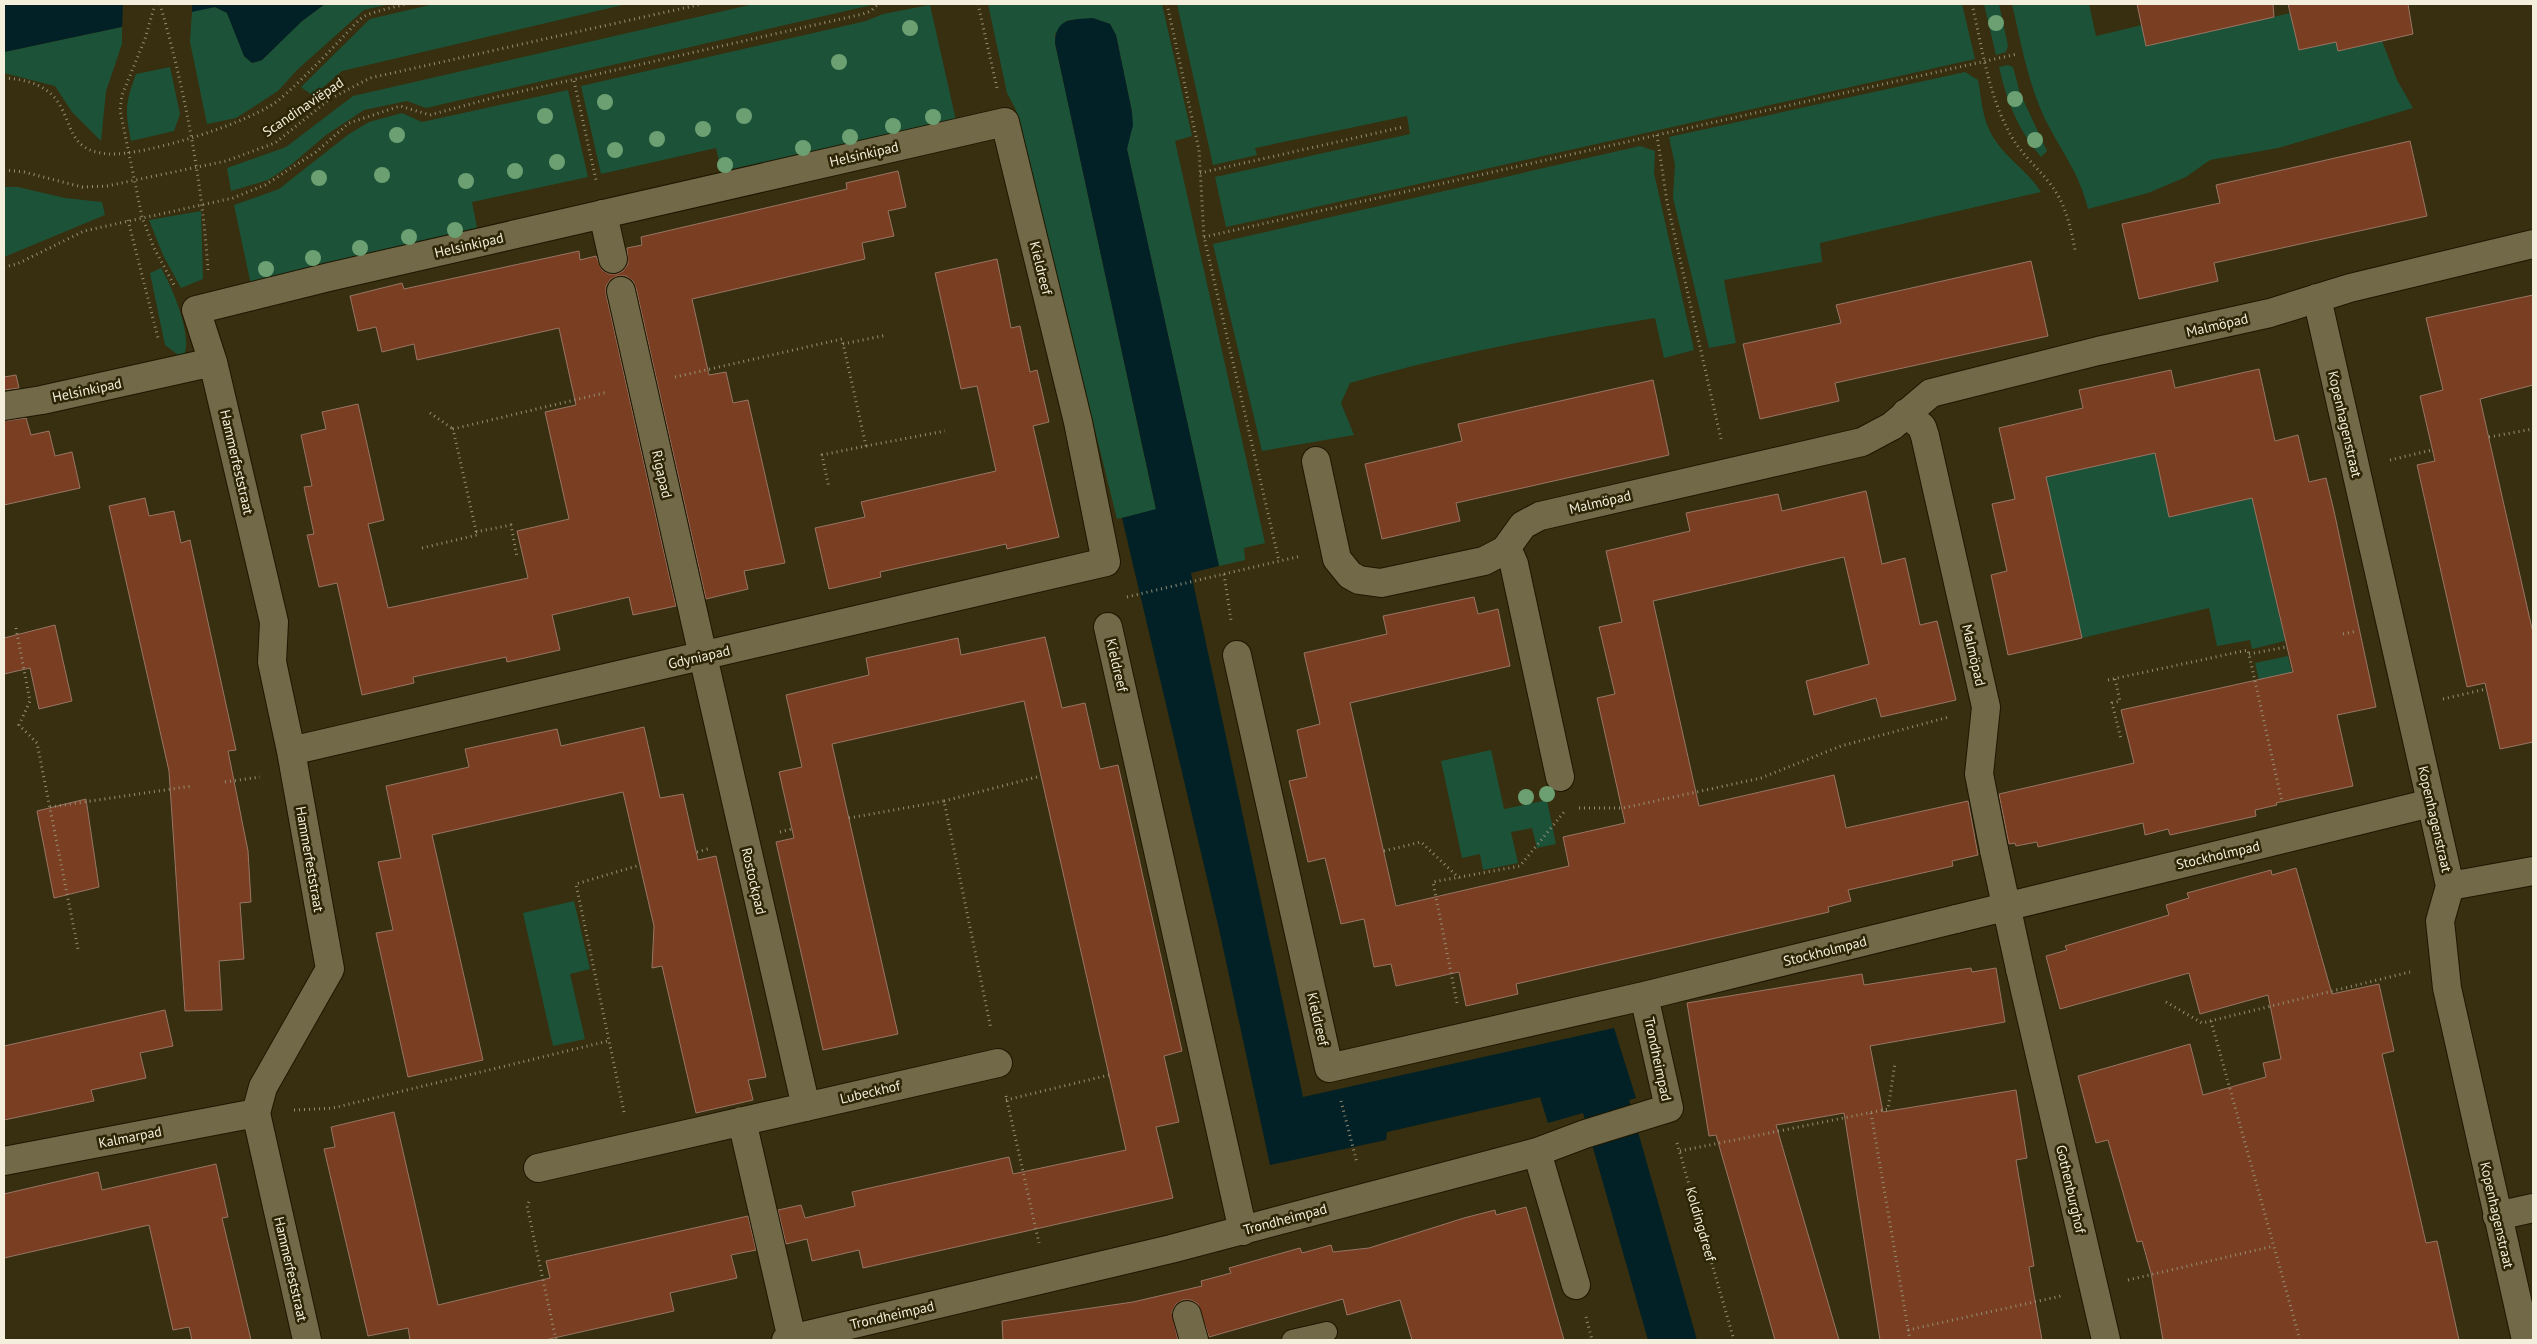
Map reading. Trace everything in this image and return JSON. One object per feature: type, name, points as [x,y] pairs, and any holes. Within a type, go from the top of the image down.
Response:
[{"type":"street","name":"Helsinkipad","points":[[196,310],[339,274],[1005,122]]},
{"type":"street","name":"Kieldreef","points":[[1005,122],[1078,422],[1106,562]]},
{"type":"street","points":[[603,214],[614,259]]},
{"type":"street","name":"Malmöpad","points":[[1316,461],[1336,559],[1350,575],[1370,583],[1381,583],[1484,561],[1504,550],[1523,525],[1540,516],[1862,442],[1892,426],[1931,393],[1950,387],[2270,313],[2378,280],[2533,244]]},
{"type":"street","name":"Rigapad","points":[[621,292],[702,656]]},
{"type":"street","name":"Kopenhagenstraat","points":[[2317,298],[2450,886],[2440,921],[2447,988],[2526,1340]]},
{"type":"street","points":[[196,310],[214,362]]},
{"type":"street","name":"Helsinkipad","points":[[4,406],[214,362]]},
{"type":"street","name":"Hammerfeststraat","points":[[214,362],[274,622],[272,662],[291,751],[330,970],[263,1087],[256,1113],[307,1340]]},
{"type":"street","name":"Malmöpad","points":[[1906,413],[1922,427],[1925,436],[1986,707],[1979,774],[2005,906]]},
{"type":"street","points":[[1504,550],[1511,557],[1514,564],[1560,777]]},
{"type":"street","name":"Gdyniapad","points":[[291,751],[1106,562]]},
{"type":"street","name":"Kieldreef","points":[[1108,626],[1243,1231]]},
{"type":"street","name":"Kieldreef","points":[[1237,655],[1329,1068],[1644,996]]},
{"type":"street","name":"Rostockpad","points":[[702,656],[806,1106]]},
{"type":"street","name":"Stockholmpad","points":[[1644,996],[2431,803]]},
{"type":"street","points":[[2450,886],[2533,871]]},
{"type":"street","name":"Gothenburghof","points":[[2005,906],[2106,1340]]},
{"type":"street","name":"Trondheimpad","points":[[789,1340],[1243,1231],[1538,1152],[1584,1134],[1669,1108],[1644,996]]},
{"type":"street","name":"Lubeckhof","points":[[538,1168],[998,1062]]},
{"type":"street","name":"Kalmarpad","points":[[4,1161],[256,1113]]},
{"type":"street","points":[[742,1121],[789,1340]]},
{"type":"street","points":[[1538,1152],[1576,1285]]},
{"type":"street","points":[[2497,1216],[2533,1208]]},
{"type":"lane","points":[[1292,1340],[1327,1332]]},
{"type":"path","points":[[155,4],[145,39],[121,100],[121,118],[130,152],[142,217],[154,248],[174,284],[196,310]]},
{"type":"path","points":[[160,4],[169,34],[203,204],[208,276],[196,310]]},
{"type":"path","points":[[4,78],[21,79],[38,85],[53,96],[72,135],[79,143],[95,151],[110,154],[130,152],[190,138],[256,115],[279,100],[366,15],[407,4]]},
{"type":"path","name":"Scandinaviëpad","points":[[4,170],[24,172],[82,187],[107,186],[226,161],[275,143],[330,99],[370,78],[702,4]]},
{"type":"path","points":[[4,267],[16,264],[84,231],[232,198],[265,185],[316,152],[349,123],[400,106],[430,115],[496,97],[574,81],[863,14],[871,11],[878,4]]},
{"type":"path","points":[[978,4],[1005,122]]},
{"type":"path","points":[[1167,4],[1199,150],[1204,237],[1279,562]]},
{"type":"path","points":[[1972,4],[1985,61],[2001,116],[2016,145],[2054,189],[2065,209],[2075,250]]},
{"type":"path","points":[[1204,237],[2017,54]]},
{"type":"path","points":[[574,81],[603,214]]},
{"type":"path","points":[[1200,173],[1404,127]]},
{"type":"path","points":[[1658,135],[1667,202],[1728,472]]},
{"type":"path","points":[[128,220],[166,373]]},
{"type":"path","points":[[843,344],[887,335]]},
{"type":"path","points":[[430,413],[453,429]]},
{"type":"path","points":[[2489,437],[2533,429]]},
{"type":"path","points":[[866,446],[945,431]]},
{"type":"path","points":[[2356,468],[2432,450]]},
{"type":"path","points":[[476,532],[511,525],[517,556]]},
{"type":"path","points":[[1132,596],[1334,548]]},
{"type":"path","points":[[1224,574],[1237,655]]},
{"type":"path","points":[[16,628],[30,700],[19,725],[37,743],[78,948]]},
{"type":"path","points":[[2249,654],[2286,647]]},
{"type":"path","points":[[2108,680],[2248,650],[2290,837]]},
{"type":"path","points":[[2115,679],[2120,701],[2112,703],[2121,739]]},
{"type":"path","points":[[2410,706],[2486,689]]},
{"type":"path","points":[[1568,808],[1623,808],[1761,778],[1841,746],[1986,707]]},
{"type":"path","points":[[850,818],[944,801],[1041,776]]},
{"type":"path","points":[[1560,777],[1568,808]]},
{"type":"path","points":[[50,808],[192,786]]},
{"type":"path","points":[[944,801],[1006,1100],[1047,1278]]},
{"type":"path","points":[[1463,1037],[1433,882],[1520,866],[1568,808]]},
{"type":"path","points":[[1384,851],[1421,842],[1459,878]]},
{"type":"path","points":[[631,1146],[576,884],[640,865]]},
{"type":"path","points":[[2166,1002],[2202,1023],[2445,964]]},
{"type":"path","points":[[2211,1021],[2300,1340]]},
{"type":"path","points":[[256,1113],[333,1108],[608,1041]]},
{"type":"path","points":[[1680,1151],[1888,1109],[1895,1063]]},
{"type":"path","points":[[1006,1100],[1109,1075]]},
{"type":"path","points":[[1340,1096],[1354,1152]]},
{"type":"path","name":"Koldingdreef","points":[[1669,1108],[1734,1340]]},
{"type":"path","points":[[1871,1113],[1910,1340]]},
{"type":"path","points":[[538,1168],[527,1206],[556,1340]]},
{"type":"path","points":[[1908,1330],[2095,1289],[2274,1246]]},
{"type":"green space","points":[[325,4],[390,4],[364,10],[297,70],[278,91],[236,118],[207,124],[190,42],[192,11],[215,7],[227,13],[244,56],[252,63],[262,60],[302,21]]},
{"type":"green space","points":[[434,4],[627,4],[342,71],[313,96],[301,87],[370,19]]},
{"type":"green space","points":[[754,4],[876,4],[426,108],[407,101],[364,110],[326,135],[292,164],[268,180],[231,191],[227,168],[286,147],[353,96]]},
{"type":"green space","points":[[988,4],[1162,4],[1192,136],[1175,141],[1265,543],[1244,548],[1245,560],[1219,566],[1127,149],[1132,112],[1116,35],[1110,24],[1094,20],[1072,20],[1066,21],[1055,34],[1055,43],[1156,510],[1117,519],[1092,418],[1086,419],[1016,110],[1007,93]]},
{"type":"green space","points":[[1177,4],[1962,4],[1975,59],[1226,227],[1215,177],[1410,134],[1407,116],[1255,148],[1257,155],[1213,165]]},
{"type":"green space","points":[[1984,4],[1999,4],[2008,46],[2006,52],[1996,55]]},
{"type":"green space","points":[[2012,4],[2089,4],[2096,36],[2142,25],[2147,46],[2290,13],[2299,50],[2336,42],[2338,51],[2382,41],[2397,80],[2413,108],[2278,148],[2210,160],[2186,177],[2148,193],[2088,209],[2085,196],[2075,174],[2039,105],[2026,63]]},
{"type":"green space","points":[[930,5],[957,125],[723,179],[716,148],[601,174],[581,86],[866,21],[883,14]]},
{"type":"green space","points":[[122,27],[122,44],[106,91],[101,141],[72,112],[55,86],[4,73],[4,52]]},
{"type":"green space","points":[[2008,65],[2013,67],[2020,93],[2047,151],[2041,157],[2020,126],[2010,104],[1999,67]]},
{"type":"green space","points":[[170,67],[180,114],[174,131],[131,141],[127,107],[136,74]]},
{"type":"green space","points":[[1965,72],[1978,80],[1985,118],[1994,138],[2041,192],[1820,243],[1822,262],[1724,280],[1736,343],[1709,348],[1673,198],[1675,165],[1669,137]]},
{"type":"green space","points":[[568,90],[588,177],[472,202],[478,233],[354,260],[353,257],[251,285],[234,205],[279,189],[349,134],[369,122],[402,113],[422,122]]},
{"type":"green space","points":[[1640,146],[1655,151],[1654,173],[1694,350],[1664,358],[1655,318],[1540,338],[1464,354],[1350,383],[1341,403],[1354,435],[1262,451],[1213,244]]},
{"type":"green space","points":[[4,187],[18,187],[65,198],[102,202],[105,215],[4,257]]},
{"type":"green space","points":[[201,211],[203,279],[181,288],[163,255],[149,220]]},
{"type":"green space","points":[[161,268],[176,299],[184,327],[186,350],[182,358],[165,345],[150,273]]},
{"type":"green space","points":[[2238,433],[2285,641],[2252,649],[2250,640],[2217,646],[2209,608],[2082,638],[2046,477]]},
{"type":"green space","points":[[2288,656],[2303,721],[2270,728],[2255,663]]},
{"type":"green space","points":[[1491,750],[1504,809],[1547,800],[1556,844],[1537,848],[1532,828],[1511,832],[1518,863],[1483,870],[1480,854],[1462,858],[1441,761]]},
{"type":"green space","points":[[574,901],[590,969],[570,974],[585,1039],[553,1046],[523,913]]},
{"type":"water","points":[[4,4],[325,4],[302,21],[262,60],[252,63],[244,56],[227,13],[215,7],[4,52]]},
{"type":"water","points":[[1093,18],[1110,24],[1116,35],[1132,112],[1133,125],[1127,149],[1219,566],[1191,573],[1303,1097],[1614,1028],[1636,1098],[1629,1100],[1697,1340],[1648,1340],[1583,1113],[1548,1123],[1540,1097],[1387,1132],[1386,1140],[1270,1165],[1219,929],[1122,518],[1156,509],[1055,43],[1058,28],[1062,24],[1072,20]]},
{"type":"pier","points":[[123,4],[192,4],[192,13],[122,30]]},
{"type":"building","points":[[2137,4],[2273,4],[2274,17],[2146,46]]},
{"type":"building","points":[[2288,4],[2408,4],[2413,34],[2338,51],[2336,42],[2299,50]]},
{"type":"building","points":[[2410,141],[2427,216],[2214,263],[2218,281],[2139,299],[2122,224],[2220,203],[2216,185]]},
{"type":"building","points":[[898,171],[906,207],[888,211],[894,236],[862,243],[865,259],[692,299],[709,375],[726,372],[733,403],[748,400],[785,563],[744,571],[748,589],[706,599],[636,288],[633,281],[626,276],[617,276],[611,279],[606,286],[606,294],[676,606],[633,615],[629,597],[552,615],[560,650],[507,662],[506,657],[413,677],[414,683],[362,695],[337,583],[319,587],[307,535],[314,534],[304,487],[312,486],[301,435],[326,429],[322,412],[358,404],[384,520],[368,524],[388,608],[528,578],[517,531],[569,519],[545,412],[576,405],[559,328],[417,360],[414,344],[382,352],[376,327],[358,331],[350,296],[402,283],[404,289],[579,251],[580,260],[596,256],[602,270],[609,274],[617,274],[623,271],[628,264],[627,248],[642,245],[641,237],[847,189],[846,183]]},
{"type":"building","points":[[997,259],[1011,328],[1020,326],[1030,372],[1037,370],[1049,422],[1033,426],[1059,537],[1007,549],[1006,544],[880,572],[881,577],[829,589],[815,528],[865,517],[861,502],[996,471],[977,386],[961,389],[935,273]]},
{"type":"building","points":[[2031,261],[2048,336],[1835,383],[1839,401],[1760,419],[1743,344],[1841,323],[1836,305]]},
{"type":"building","points":[[2533,295],[2533,385],[2480,399],[2533,633],[2533,742],[2500,749],[2485,683],[2467,687],[2417,465],[2435,461],[2420,396],[2443,390],[2426,318]]},
{"type":"building","points":[[2259,369],[2275,441],[2298,435],[2309,482],[2326,478],[2334,511],[2376,707],[2337,715],[2353,786],[2276,803],[2277,805],[2255,810],[2256,816],[2170,835],[2168,829],[2145,835],[2143,823],[2038,847],[2037,842],[2016,846],[2015,843],[2009,844],[1999,794],[2134,763],[2121,710],[2293,672],[2252,498],[2169,517],[2155,453],[2046,477],[2082,638],[2008,655],[1991,575],[2007,571],[1992,504],[2015,499],[1999,428],[2083,408],[2079,390],[2171,370],[2175,388]]},
{"type":"building","points":[[16,375],[19,388],[4,390],[4,377]]},
{"type":"building","points":[[1653,380],[1669,455],[1456,503],[1460,521],[1382,539],[1365,464],[1462,441],[1458,424]]},
{"type":"building","points":[[26,418],[31,435],[49,431],[55,456],[72,452],[80,488],[4,505],[4,421]]},
{"type":"building","points":[[1866,491],[1882,564],[1905,558],[1920,625],[1937,621],[1956,700],[1881,717],[1876,698],[1814,715],[1806,681],[1869,664],[1844,557],[1653,601],[1699,806],[1834,775],[1846,828],[1968,801],[1978,855],[1952,861],[1953,866],[1848,890],[1851,901],[1828,907],[1829,912],[1516,984],[1518,994],[1466,1006],[1459,972],[1396,986],[1391,964],[1374,967],[1364,919],[1341,924],[1325,858],[1308,862],[1289,781],[1307,777],[1297,730],[1320,724],[1304,653],[1387,634],[1383,616],[1474,597],[1478,614],[1498,609],[1510,666],[1350,703],[1396,906],[1569,866],[1563,837],[1625,823],[1597,698],[1615,694],[1599,627],[1622,622],[1606,551],[1690,531],[1686,513],[1778,494],[1782,511]]},
{"type":"building","points":[[145,498],[149,516],[174,511],[181,543],[190,540],[236,750],[228,751],[248,851],[251,902],[240,903],[244,959],[219,961],[222,1010],[185,1011],[169,771],[109,506]]},
{"type":"building","points":[[55,625],[72,701],[39,709],[30,668],[4,674],[4,638]]},
{"type":"building","points":[[1045,637],[1062,708],[1085,703],[1100,769],[1118,765],[1182,1051],[1164,1056],[1179,1122],[1156,1127],[1173,1198],[863,1268],[859,1250],[812,1261],[807,1239],[786,1244],[778,1210],[801,1205],[805,1218],[855,1206],[852,1192],[1009,1157],[1013,1174],[1126,1150],[1024,701],[832,744],[898,1034],[823,1050],[776,842],[794,838],[779,772],[802,767],[786,695],[869,675],[866,658],[958,638],[961,655]]},
{"type":"building","points":[[644,727],[660,798],[683,794],[698,860],[716,856],[766,1077],[748,1080],[753,1100],[696,1113],[662,966],[652,968],[654,926],[623,792],[432,835],[483,1060],[408,1077],[376,933],[393,930],[378,862],[401,858],[386,786],[469,767],[465,749],[557,729],[561,746]]},
{"type":"building","points":[[86,799],[99,887],[54,898],[37,811]]},
{"type":"building","points":[[2296,868],[2332,994],[2379,984],[2394,1051],[2382,1054],[2426,1243],[2437,1241],[2459,1340],[2163,1340],[2151,1273],[2142,1241],[2137,1242],[2108,1140],[2096,1143],[2078,1076],[2190,1044],[2203,1095],[2266,1077],[2263,1063],[2281,1059],[2268,995],[2200,1014],[2189,973],[2060,1009],[2046,956],[2067,950],[2065,946],[2169,915],[2166,905],[2189,898],[2187,893],[2271,870],[2272,875]]},
{"type":"building","points":[[1971,968],[1972,972],[1996,968],[2005,1022],[1870,1046],[1883,1112],[2016,1090],[2027,1158],[2016,1160],[2034,1266],[2029,1267],[2042,1340],[1880,1340],[1844,1113],[1776,1125],[1839,1340],[1775,1340],[1716,1135],[1709,1136],[1687,1003],[1862,974],[1864,985]]},
{"type":"building","points":[[165,1010],[173,1046],[140,1053],[146,1078],[91,1090],[94,1101],[4,1120],[4,1046]]},
{"type":"building","points":[[394,1112],[438,1305],[550,1278],[546,1261],[748,1216],[756,1250],[731,1255],[737,1278],[670,1293],[674,1311],[545,1340],[410,1340],[408,1328],[368,1336],[324,1149],[335,1147],[331,1127]]},
{"type":"building","points":[[216,1164],[228,1217],[222,1218],[251,1340],[192,1340],[189,1327],[173,1330],[149,1225],[4,1258],[4,1194],[98,1172],[102,1190]]},
{"type":"building","points":[[1526,1207],[1564,1340],[1412,1340],[1400,1300],[1347,1315],[1343,1299],[1209,1337],[1198,1304],[1191,1300],[1183,1300],[1176,1304],[1172,1312],[1178,1340],[1003,1340],[1002,1321],[1133,1302],[1202,1286],[1201,1281],[1231,1273],[1229,1268],[1300,1248],[1302,1253],[1331,1245],[1333,1252],[1369,1248],[1464,1218],[1495,1210],[1496,1215]]}]
